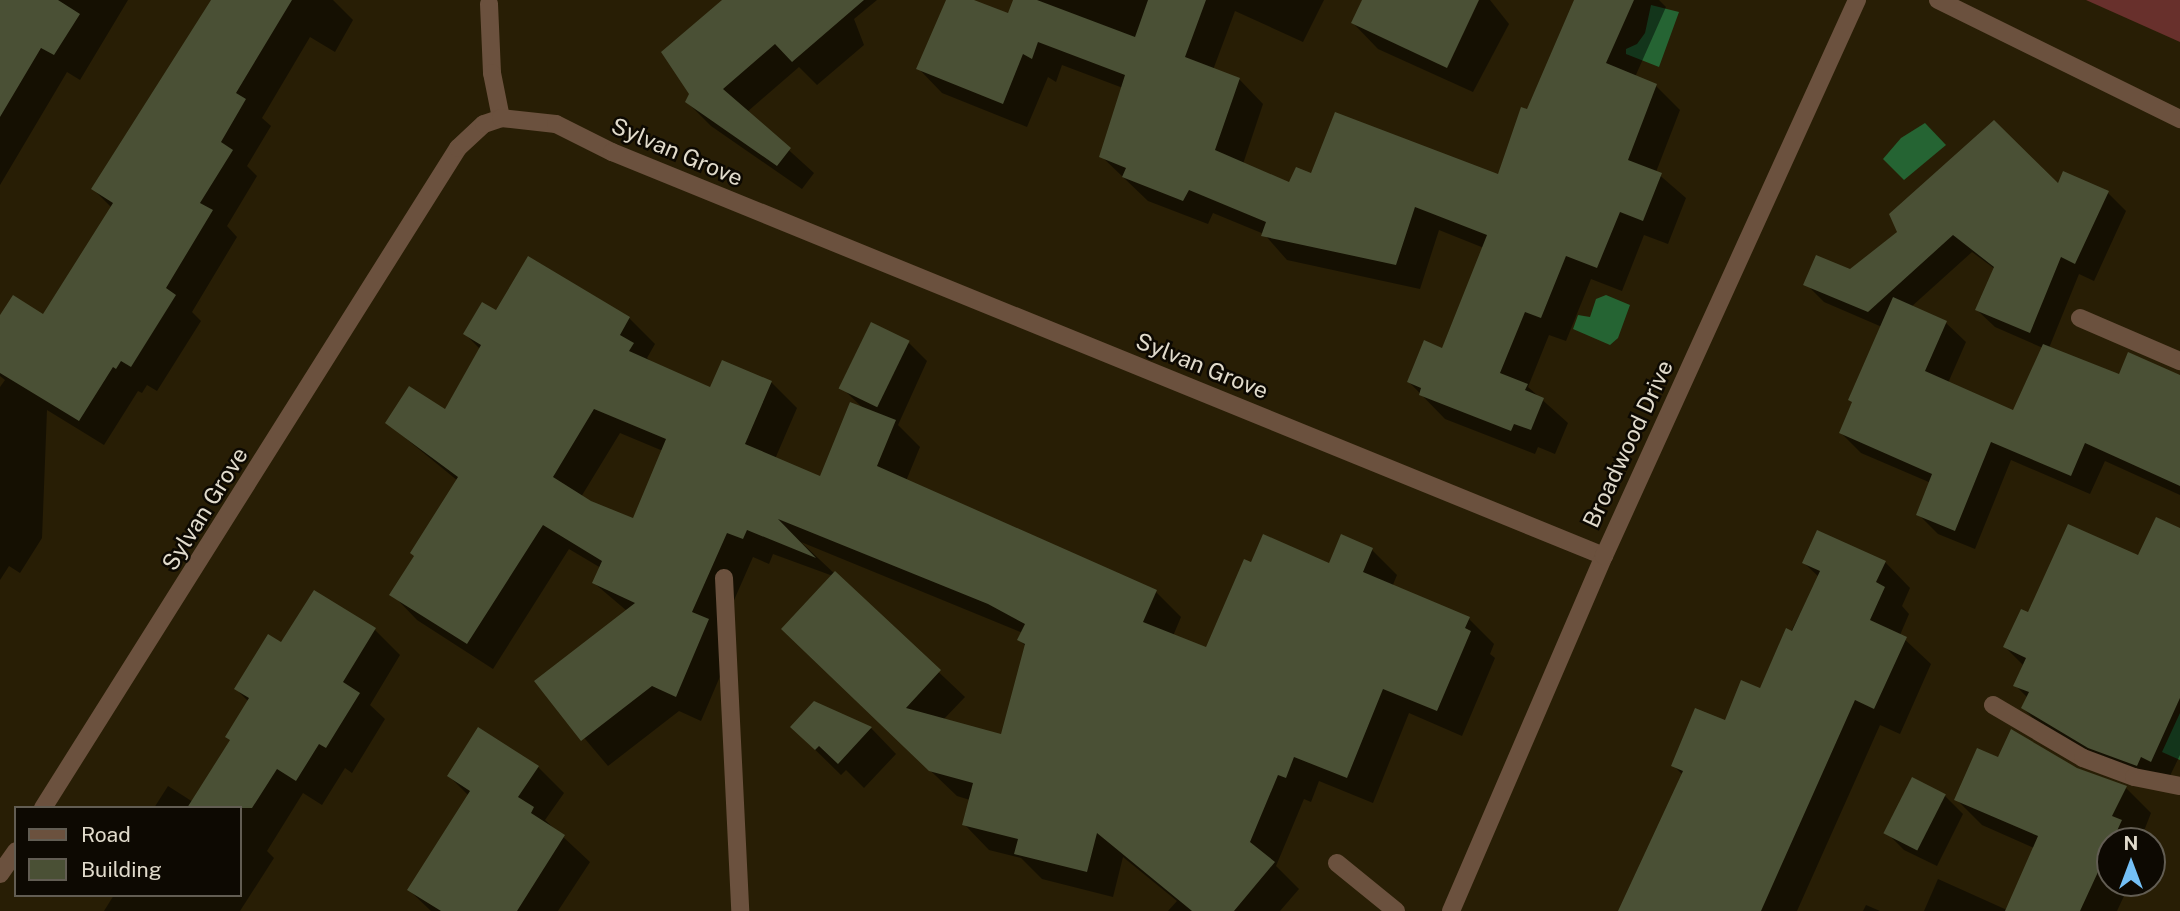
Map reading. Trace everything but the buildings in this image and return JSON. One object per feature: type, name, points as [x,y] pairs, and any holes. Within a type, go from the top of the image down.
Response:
[{"type":"street","name":"Broadwood Drive","points":[[1451,911],[1604,556],[1857,0]]},
{"type":"street","points":[[1938,0],[2180,119]]},
{"type":"street","points":[[489,4],[492,73],[501,118]]},
{"type":"street","name":"Sylvan Grove","points":[[44,806],[458,148],[484,124],[501,118],[555,124],[612,152],[1604,556]]},
{"type":"street","points":[[2080,318],[2180,361]]},
{"type":"street","points":[[724,578],[740,911]]},
{"type":"street","points":[[1993,705],[2083,758],[2180,786]]},
{"type":"street","points":[[0,874],[14,854]]},
{"type":"street","points":[[1337,863],[1396,911]]},
{"type":"shaded area","points":[[2086,0],[2180,0],[2180,42]]},
{"type":"shaded area","points":[[1651,5],[1679,12],[1659,67],[1626,54],[1626,49],[1637,44],[1645,33]]},
{"type":"shaded area","points":[[1925,123],[1946,145],[1904,180],[1883,159],[1901,138]]},
{"type":"shaded area","points":[[1606,295],[1630,305],[1618,338],[1610,345],[1573,329],[1578,315],[1590,317],[1596,299]]},
{"type":"shaded area","points":[[2180,713],[2180,760],[2162,752]]}]
